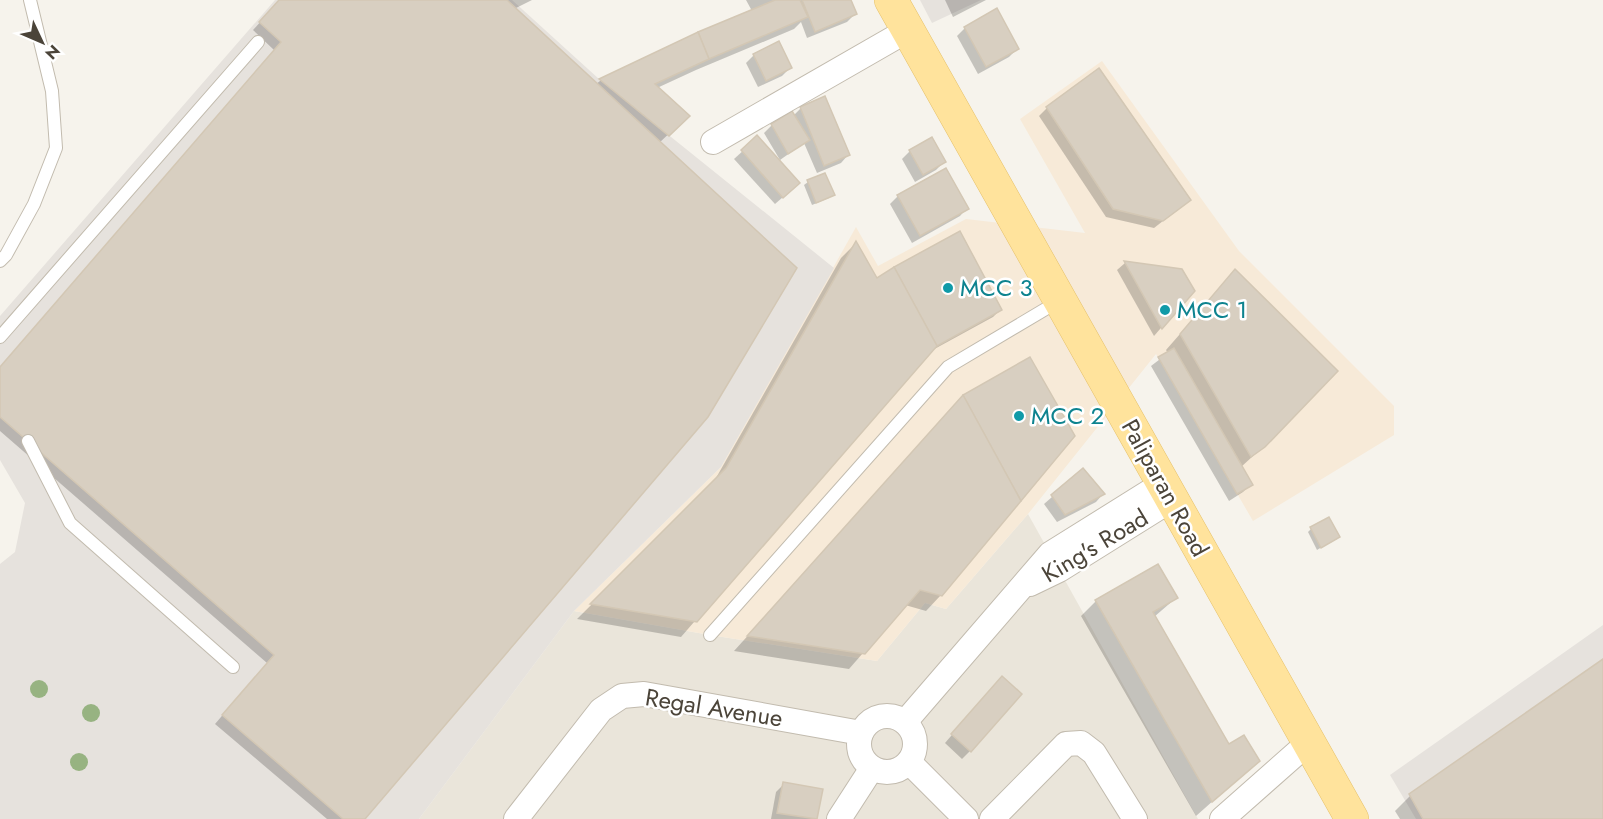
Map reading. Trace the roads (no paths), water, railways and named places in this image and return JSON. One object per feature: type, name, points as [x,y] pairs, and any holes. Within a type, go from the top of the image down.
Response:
[{"type":"main road","name":"Paliparan Road","points":[[891,0],[1352,819]]},
{"type":"street","points":[[713,142],[908,30]]},
{"type":"street","name":"King's Road","points":[[905,722],[1050,554],[1166,492]]},
{"type":"street","name":"Regal Avenue","points":[[516,819],[601,710],[622,696],[644,694],[861,733]]},
{"type":"street","points":[[886,716],[897,717],[905,722],[911,729],[915,746],[909,762],[902,768],[887,773],[872,768],[864,761],[858,742],[867,724],[876,718],[886,716]]},
{"type":"street","points":[[993,819],[1066,744],[1081,743],[1094,753],[1135,819]]},
{"type":"street","points":[[1222,819],[1308,743]]},
{"type":"street","points":[[909,762],[966,819]]},
{"type":"street","points":[[839,819],[872,768]]},
{"type":"lane","points":[[0,261],[6,255],[34,204],[56,148],[52,91],[30,0]]},
{"type":"lane","points":[[0,337],[258,42]]},
{"type":"lane","points":[[710,635],[948,367],[1060,301]]},
{"type":"lane","points":[[28,441],[70,524],[233,667]]},
{"type":"place","name":"MCC 3","points":[[948,288]]},
{"type":"place","name":"MCC 1","points":[[1165,310]]},
{"type":"place","name":"MCC 2","points":[[1019,416]]}]
